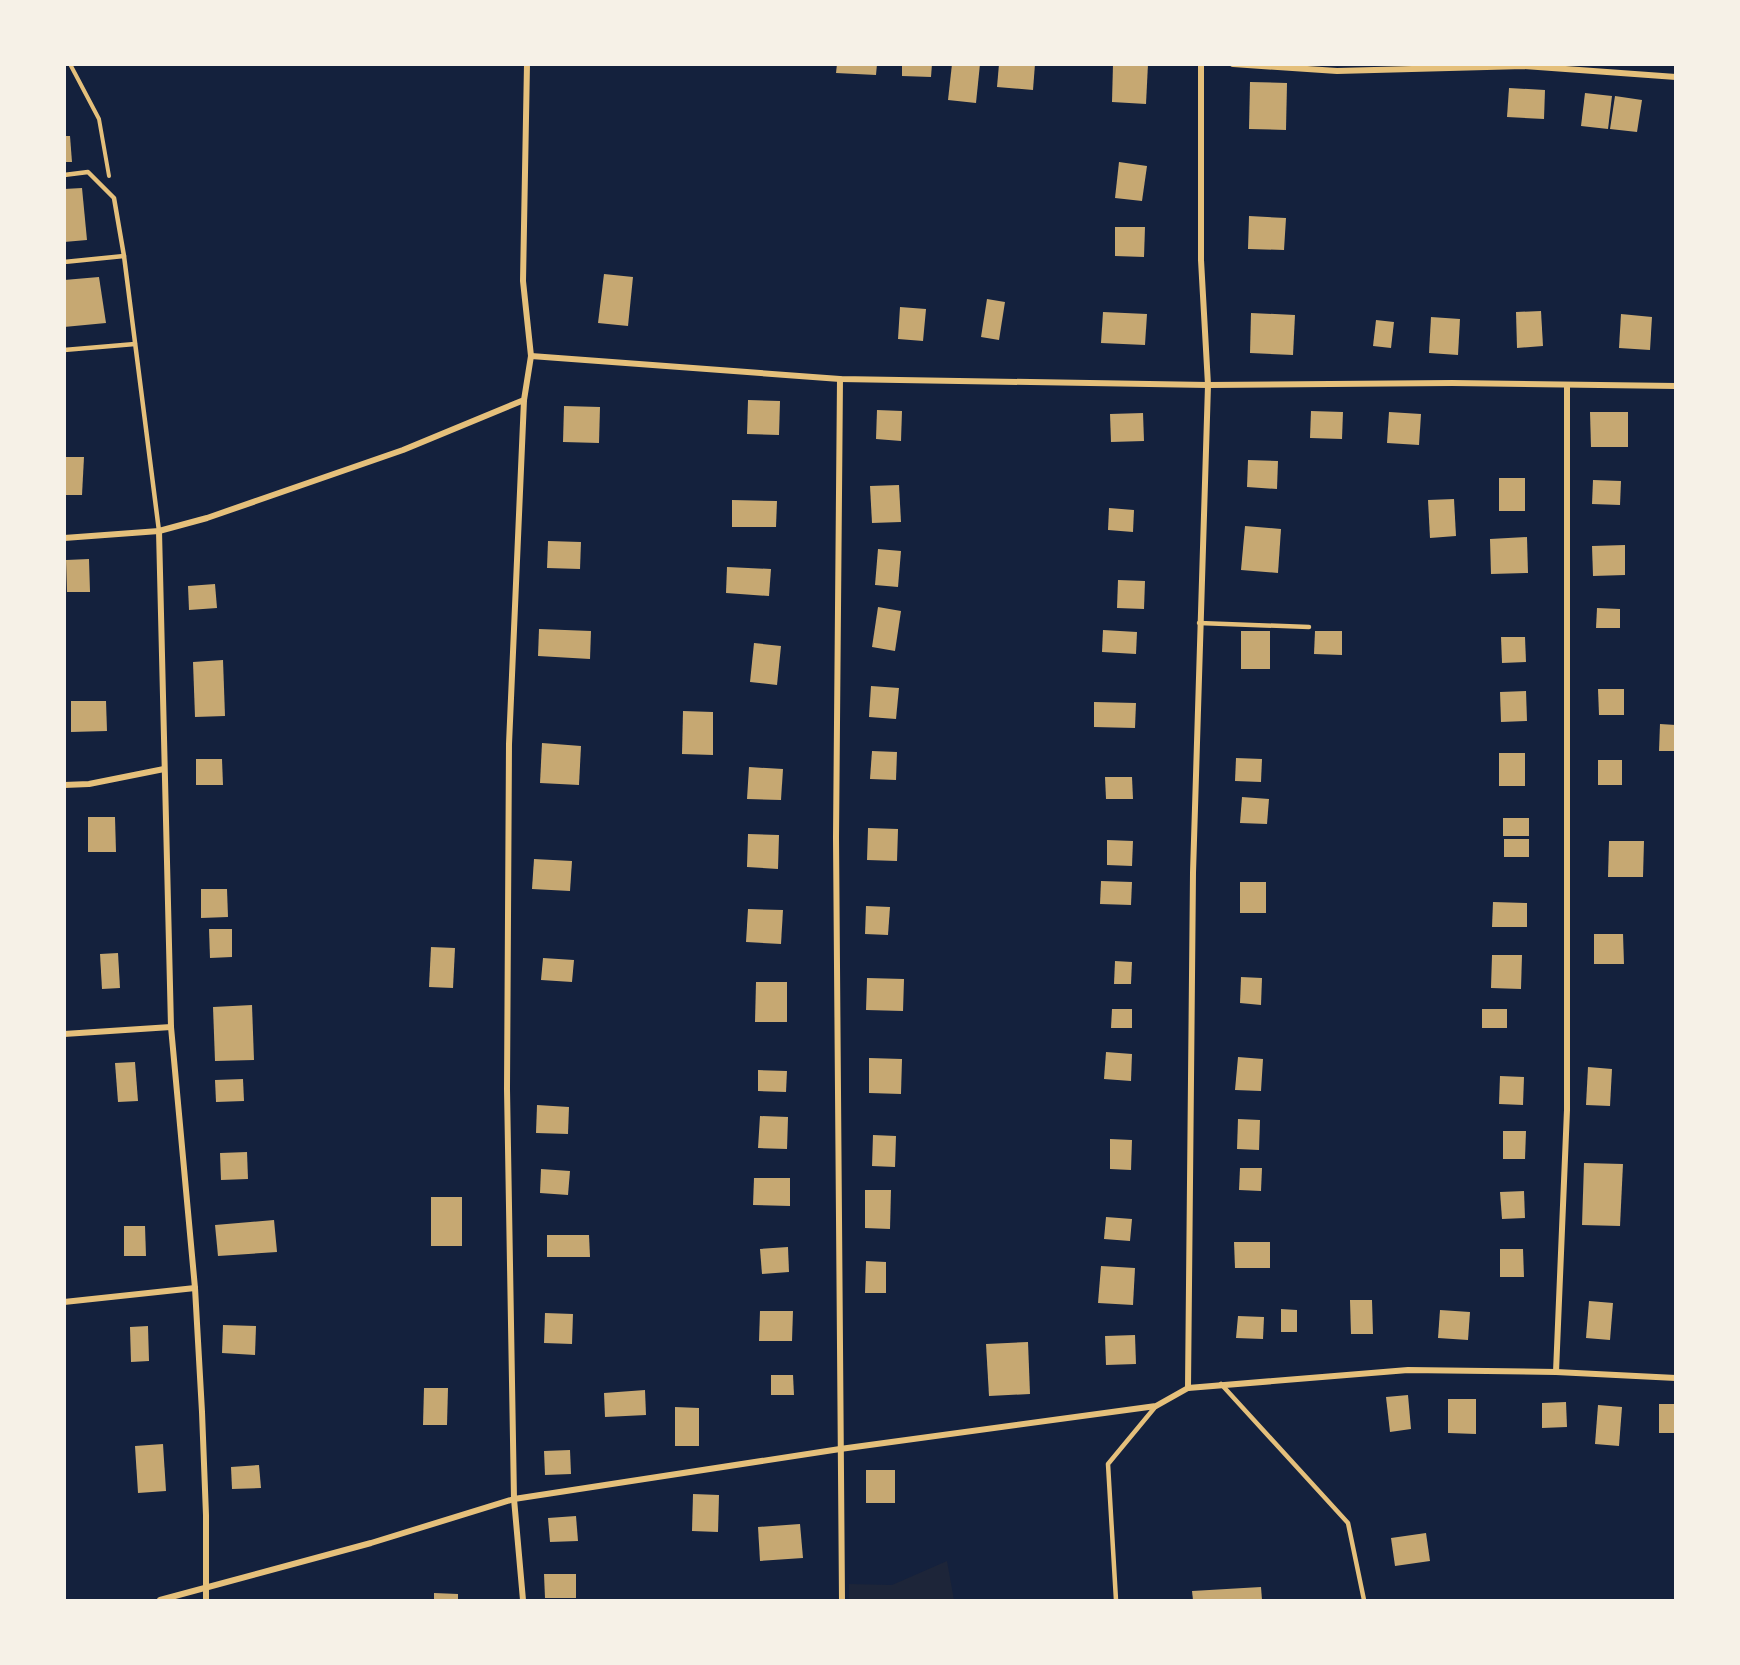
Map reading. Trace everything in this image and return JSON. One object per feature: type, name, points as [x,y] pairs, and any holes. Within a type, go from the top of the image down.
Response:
[{"type":"street","points":[[523,1600],[514,1499],[507,1089],[509,744],[524,399],[531,356],[523,281],[527,64]]},
{"type":"street","points":[[1188,1388],[1193,873],[1208,385],[1201,260],[1201,64]]},
{"type":"street","points":[[1233,64],[1337,71],[1466,66],[1583,67],[1676,77]]},
{"type":"street","points":[[531,356],[840,379],[1208,385],[1452,383],[1676,386]]},
{"type":"street","points":[[840,379],[836,837],[842,1600]]},
{"type":"street","points":[[1556,1372],[1567,1099],[1567,386]]},
{"type":"street","points":[[64,538],[159,531],[207,518],[403,450],[524,399]]},
{"type":"street","points":[[159,531],[171,1027],[195,1288],[206,1515],[206,1600]]},
{"type":"street","points":[[64,785],[89,784],[164,769]]},
{"type":"street","points":[[64,1034],[171,1027]]},
{"type":"street","points":[[64,1302],[195,1288]]},
{"type":"street","points":[[160,1600],[370,1543],[514,1499],[840,1449],[1156,1406],[1188,1388],[1408,1370],[1556,1372],[1676,1378]]},
{"type":"lane","points":[[64,175],[88,172],[114,198],[124,256],[159,531]]},
{"type":"lane","points":[[64,262],[124,256]]},
{"type":"lane","points":[[64,350],[135,344]]},
{"type":"lane","points":[[1199,623],[1309,627]]},
{"type":"lane","points":[[1221,1384],[1348,1523],[1364,1600]]},
{"type":"lane","points":[[1116,1600],[1108,1464],[1156,1406]]},
{"type":"path","points":[[70,64],[99,119],[114,198]]},
{"type":"shaded area","points":[[947,1561],[954,1600],[849,1600],[849,1584],[892,1585]]},
{"type":"building","points":[[837,64],[877,64],[876,75],[836,73]]},
{"type":"building","points":[[902,64],[932,64],[931,77],[902,76]]},
{"type":"building","points":[[952,64],[980,64],[976,103],[948,100]]},
{"type":"building","points":[[999,64],[1035,64],[1033,90],[997,87]]},
{"type":"building","points":[[1113,64],[1148,64],[1146,104],[1112,102]]},
{"type":"building","points":[[1250,82],[1287,83],[1286,130],[1249,129]]},
{"type":"building","points":[[1509,88],[1545,90],[1544,119],[1507,117]]},
{"type":"building","points":[[1585,93],[1612,96],[1608,129],[1581,126]]},
{"type":"building","points":[[1615,96],[1642,100],[1637,132],[1610,129]]},
{"type":"building","points":[[64,136],[70,136],[72,162],[64,162]]},
{"type":"building","points":[[1119,162],[1147,166],[1142,201],[1115,198]]},
{"type":"building","points":[[82,188],[87,240],[64,242],[64,189]]},
{"type":"building","points":[[1249,216],[1286,218],[1284,250],[1248,249]]},
{"type":"building","points":[[1115,227],[1145,227],[1144,257],[1115,256]]},
{"type":"building","points":[[604,274],[633,277],[628,326],[598,323]]},
{"type":"building","points":[[99,277],[106,323],[64,327],[64,280]]},
{"type":"building","points":[[987,299],[1005,302],[999,340],[981,337]]},
{"type":"building","points":[[900,307],[926,309],[923,341],[898,339]]},
{"type":"building","points":[[1541,311],[1543,346],[1517,348],[1516,312]]},
{"type":"building","points":[[1103,312],[1147,314],[1145,345],[1101,343]]},
{"type":"building","points":[[1251,313],[1295,315],[1293,355],[1250,353]]},
{"type":"building","points":[[1621,314],[1652,317],[1650,350],[1619,348]]},
{"type":"building","points":[[1431,317],[1460,319],[1458,355],[1429,353]]},
{"type":"building","points":[[1376,320],[1394,322],[1391,348],[1373,346]]},
{"type":"building","points":[[748,400],[780,401],[779,435],[747,434]]},
{"type":"building","points":[[564,406],[600,407],[599,443],[563,442]]},
{"type":"building","points":[[877,410],[902,411],[901,441],[876,439]]},
{"type":"building","points":[[1311,411],[1343,412],[1342,439],[1310,438]]},
{"type":"building","points":[[1389,412],[1421,414],[1419,445],[1387,443]]},
{"type":"building","points":[[1590,412],[1628,412],[1628,447],[1591,447]]},
{"type":"building","points":[[1143,413],[1144,441],[1111,442],[1110,414]]},
{"type":"building","points":[[64,457],[84,457],[82,495],[64,495]]},
{"type":"building","points":[[1248,460],[1278,461],[1277,489],[1247,487]]},
{"type":"building","points":[[1499,478],[1525,478],[1525,511],[1499,511]]},
{"type":"building","points":[[1593,480],[1621,481],[1620,505],[1592,504]]},
{"type":"building","points":[[899,485],[901,522],[872,523],[870,486]]},
{"type":"building","points":[[1454,499],[1456,536],[1430,538],[1428,500]]},
{"type":"building","points":[[732,500],[777,501],[776,527],[732,527]]},
{"type":"building","points":[[1109,508],[1134,510],[1133,532],[1108,530]]},
{"type":"building","points":[[1245,526],[1281,529],[1278,573],[1241,570]]},
{"type":"building","points":[[1527,537],[1528,573],[1491,574],[1490,539]]},
{"type":"building","points":[[548,541],[581,542],[580,569],[547,568]]},
{"type":"building","points":[[1625,545],[1625,575],[1593,576],[1592,546]]},
{"type":"building","points":[[878,549],[901,551],[898,587],[875,585]]},
{"type":"building","points":[[89,559],[90,592],[67,592],[66,560]]},
{"type":"building","points":[[727,567],[771,569],[769,596],[726,593]]},
{"type":"building","points":[[1118,580],[1145,581],[1144,609],[1117,608]]},
{"type":"building","points":[[215,584],[217,608],[189,610],[188,586]]},
{"type":"building","points":[[878,607],[901,611],[895,651],[872,647]]},
{"type":"building","points":[[1597,608],[1620,609],[1620,628],[1596,628]]},
{"type":"building","points":[[539,629],[591,631],[590,659],[538,656]]},
{"type":"building","points":[[1103,630],[1137,632],[1136,654],[1102,652]]},
{"type":"building","points":[[1241,631],[1270,631],[1270,669],[1241,669]]},
{"type":"building","points":[[1315,631],[1342,631],[1342,655],[1314,654]]},
{"type":"building","points":[[1501,637],[1525,637],[1526,662],[1502,663]]},
{"type":"building","points":[[754,643],[781,646],[777,685],[750,682]]},
{"type":"building","points":[[223,660],[225,716],[195,717],[193,662]]},
{"type":"building","points":[[871,686],[899,688],[896,719],[869,717]]},
{"type":"building","points":[[1598,689],[1624,689],[1624,715],[1599,715]]},
{"type":"building","points":[[1526,691],[1527,721],[1501,722],[1500,692]]},
{"type":"building","points":[[71,701],[106,701],[107,731],[71,732]]},
{"type":"building","points":[[1094,702],[1136,703],[1135,728],[1094,727]]},
{"type":"building","points":[[683,711],[713,712],[713,755],[682,754]]},
{"type":"building","points":[[1660,724],[1676,725],[1676,751],[1659,751]]},
{"type":"building","points":[[542,743],[581,746],[579,785],[540,783]]},
{"type":"building","points":[[872,751],[897,752],[896,780],[870,779]]},
{"type":"building","points":[[1499,753],[1525,753],[1525,786],[1499,786]]},
{"type":"building","points":[[1236,758],[1262,759],[1261,782],[1235,781]]},
{"type":"building","points":[[196,759],[222,759],[223,785],[196,785]]},
{"type":"building","points":[[1598,760],[1622,760],[1622,785],[1598,785]]},
{"type":"building","points":[[749,767],[783,769],[781,800],[747,799]]},
{"type":"building","points":[[1105,777],[1132,777],[1133,799],[1106,799]]},
{"type":"building","points":[[1242,797],[1269,799],[1267,824],[1240,823]]},
{"type":"building","points":[[88,817],[115,817],[116,852],[88,852]]},
{"type":"building","points":[[1503,818],[1529,818],[1529,836],[1503,836]]},
{"type":"building","points":[[868,828],[898,829],[897,861],[867,860]]},
{"type":"building","points":[[748,834],[779,835],[778,869],[747,867]]},
{"type":"building","points":[[1504,839],[1529,839],[1529,857],[1504,857]]},
{"type":"building","points":[[1107,840],[1133,841],[1132,866],[1107,865]]},
{"type":"building","points":[[1609,841],[1644,841],[1643,877],[1608,877]]},
{"type":"building","points":[[534,859],[572,861],[570,891],[532,889]]},
{"type":"building","points":[[1101,881],[1132,882],[1131,905],[1100,904]]},
{"type":"building","points":[[1240,882],[1266,882],[1266,913],[1240,913]]},
{"type":"building","points":[[201,889],[227,889],[228,917],[201,918]]},
{"type":"building","points":[[1493,902],[1527,903],[1527,927],[1492,927]]},
{"type":"building","points":[[866,906],[890,907],[888,935],[865,934]]},
{"type":"building","points":[[748,909],[783,910],[781,944],[746,942]]},
{"type":"building","points":[[209,929],[232,929],[232,957],[210,958]]},
{"type":"building","points":[[1594,934],[1623,934],[1624,964],[1594,964]]},
{"type":"building","points":[[431,947],[455,948],[453,988],[429,987]]},
{"type":"building","points":[[118,953],[120,988],[102,989],[100,954]]},
{"type":"building","points":[[1492,955],[1522,955],[1521,989],[1491,988]]},
{"type":"building","points":[[543,958],[574,960],[572,982],[541,980]]},
{"type":"building","points":[[1115,961],[1132,962],[1131,984],[1114,984]]},
{"type":"building","points":[[1241,977],[1262,978],[1261,1005],[1240,1003]]},
{"type":"building","points":[[867,978],[904,979],[903,1011],[866,1010]]},
{"type":"building","points":[[756,982],[787,982],[787,1022],[755,1022]]},
{"type":"building","points":[[252,1005],[254,1060],[215,1061],[213,1007]]},
{"type":"building","points":[[1112,1009],[1132,1009],[1132,1028],[1111,1028]]},
{"type":"building","points":[[1482,1009],[1507,1009],[1507,1028],[1482,1028]]},
{"type":"building","points":[[1106,1052],[1132,1054],[1131,1081],[1104,1079]]},
{"type":"building","points":[[1238,1057],[1263,1059],[1261,1091],[1235,1090]]},
{"type":"building","points":[[869,1058],[902,1059],[901,1094],[869,1093]]},
{"type":"building","points":[[135,1062],[138,1101],[118,1102],[115,1063]]},
{"type":"building","points":[[1588,1067],[1612,1069],[1610,1106],[1586,1105]]},
{"type":"building","points":[[758,1070],[787,1071],[786,1092],[758,1091]]},
{"type":"building","points":[[1500,1076],[1524,1077],[1523,1105],[1499,1104]]},
{"type":"building","points":[[243,1079],[244,1101],[216,1102],[215,1080]]},
{"type":"building","points":[[537,1105],[569,1107],[568,1134],[536,1133]]},
{"type":"building","points":[[760,1116],[788,1117],[787,1149],[758,1148]]},
{"type":"building","points":[[1238,1119],[1260,1120],[1259,1150],[1237,1149]]},
{"type":"building","points":[[1503,1131],[1526,1131],[1525,1159],[1503,1159]]},
{"type":"building","points":[[873,1135],[896,1136],[895,1167],[872,1166]]},
{"type":"building","points":[[1110,1139],[1132,1140],[1131,1170],[1110,1169]]},
{"type":"building","points":[[247,1152],[248,1179],[221,1180],[220,1153]]},
{"type":"building","points":[[1584,1163],[1623,1164],[1620,1226],[1582,1225]]},
{"type":"building","points":[[1240,1168],[1262,1168],[1261,1191],[1239,1190]]},
{"type":"building","points":[[541,1169],[570,1171],[568,1195],[540,1193]]},
{"type":"building","points":[[754,1178],[790,1178],[790,1206],[753,1205]]},
{"type":"building","points":[[865,1190],[891,1190],[890,1229],[865,1228]]},
{"type":"building","points":[[1524,1191],[1525,1218],[1502,1219],[1500,1192]]},
{"type":"building","points":[[431,1197],[462,1197],[462,1246],[431,1246]]},
{"type":"building","points":[[1106,1217],[1132,1219],[1130,1241],[1104,1239]]},
{"type":"building","points":[[274,1220],[277,1252],[218,1256],[215,1225]]},
{"type":"building","points":[[124,1226],[145,1226],[146,1256],[124,1256]]},
{"type":"building","points":[[547,1235],[589,1235],[590,1257],[547,1257]]},
{"type":"building","points":[[1234,1242],[1270,1242],[1270,1268],[1235,1268]]},
{"type":"building","points":[[788,1247],[789,1272],[762,1274],[760,1249]]},
{"type":"building","points":[[1500,1249],[1523,1249],[1524,1277],[1500,1277]]},
{"type":"building","points":[[866,1261],[886,1262],[886,1293],[865,1293]]},
{"type":"building","points":[[1101,1266],[1135,1268],[1133,1305],[1098,1303]]},
{"type":"building","points":[[1350,1300],[1372,1300],[1373,1334],[1351,1334]]},
{"type":"building","points":[[1589,1301],[1613,1303],[1610,1340],[1586,1338]]},
{"type":"building","points":[[1281,1309],[1297,1310],[1297,1332],[1281,1332]]},
{"type":"building","points":[[1440,1310],[1470,1312],[1468,1340],[1438,1338]]},
{"type":"building","points":[[760,1311],[793,1311],[792,1341],[759,1341]]},
{"type":"building","points":[[545,1313],[573,1314],[572,1344],[544,1343]]},
{"type":"building","points":[[1238,1316],[1264,1317],[1263,1339],[1236,1338]]},
{"type":"building","points":[[223,1325],[256,1326],[255,1355],[222,1353]]},
{"type":"building","points":[[148,1326],[149,1361],[131,1362],[130,1327]]},
{"type":"building","points":[[1135,1335],[1136,1364],[1106,1365],[1105,1336]]},
{"type":"building","points":[[1028,1342],[1030,1394],[989,1396],[986,1344]]},
{"type":"building","points":[[771,1375],[793,1375],[794,1395],[771,1395]]},
{"type":"building","points":[[424,1388],[448,1388],[447,1425],[423,1425]]},
{"type":"building","points":[[645,1390],[646,1415],[605,1417],[604,1393]]},
{"type":"building","points":[[1408,1395],[1411,1429],[1390,1432],[1386,1397]]},
{"type":"building","points":[[1448,1399],[1476,1399],[1476,1434],[1448,1433]]},
{"type":"building","points":[[1566,1402],[1567,1427],[1542,1428],[1542,1403]]},
{"type":"building","points":[[1659,1404],[1676,1404],[1676,1433],[1659,1433]]},
{"type":"building","points":[[1598,1405],[1622,1407],[1619,1446],[1595,1444]]},
{"type":"building","points":[[675,1407],[699,1408],[699,1446],[675,1446]]},
{"type":"building","points":[[163,1444],[166,1491],[138,1493],[135,1446]]},
{"type":"building","points":[[570,1450],[571,1474],[545,1475],[544,1451]]},
{"type":"building","points":[[259,1465],[261,1488],[232,1489],[231,1467]]},
{"type":"building","points":[[866,1470],[895,1470],[895,1503],[866,1503]]},
{"type":"building","points":[[693,1494],[719,1495],[718,1532],[692,1531]]},
{"type":"building","points":[[576,1516],[578,1541],[550,1542],[548,1518]]},
{"type":"building","points":[[800,1524],[803,1558],[760,1561],[758,1527]]},
{"type":"building","points":[[1426,1533],[1430,1561],[1395,1566],[1391,1538]]},
{"type":"building","points":[[544,1574],[576,1574],[576,1598],[545,1598]]},
{"type":"building","points":[[1261,1587],[1262,1600],[1193,1600],[1192,1591]]},
{"type":"building","points":[[434,1593],[458,1594],[458,1600],[434,1600]]}]
